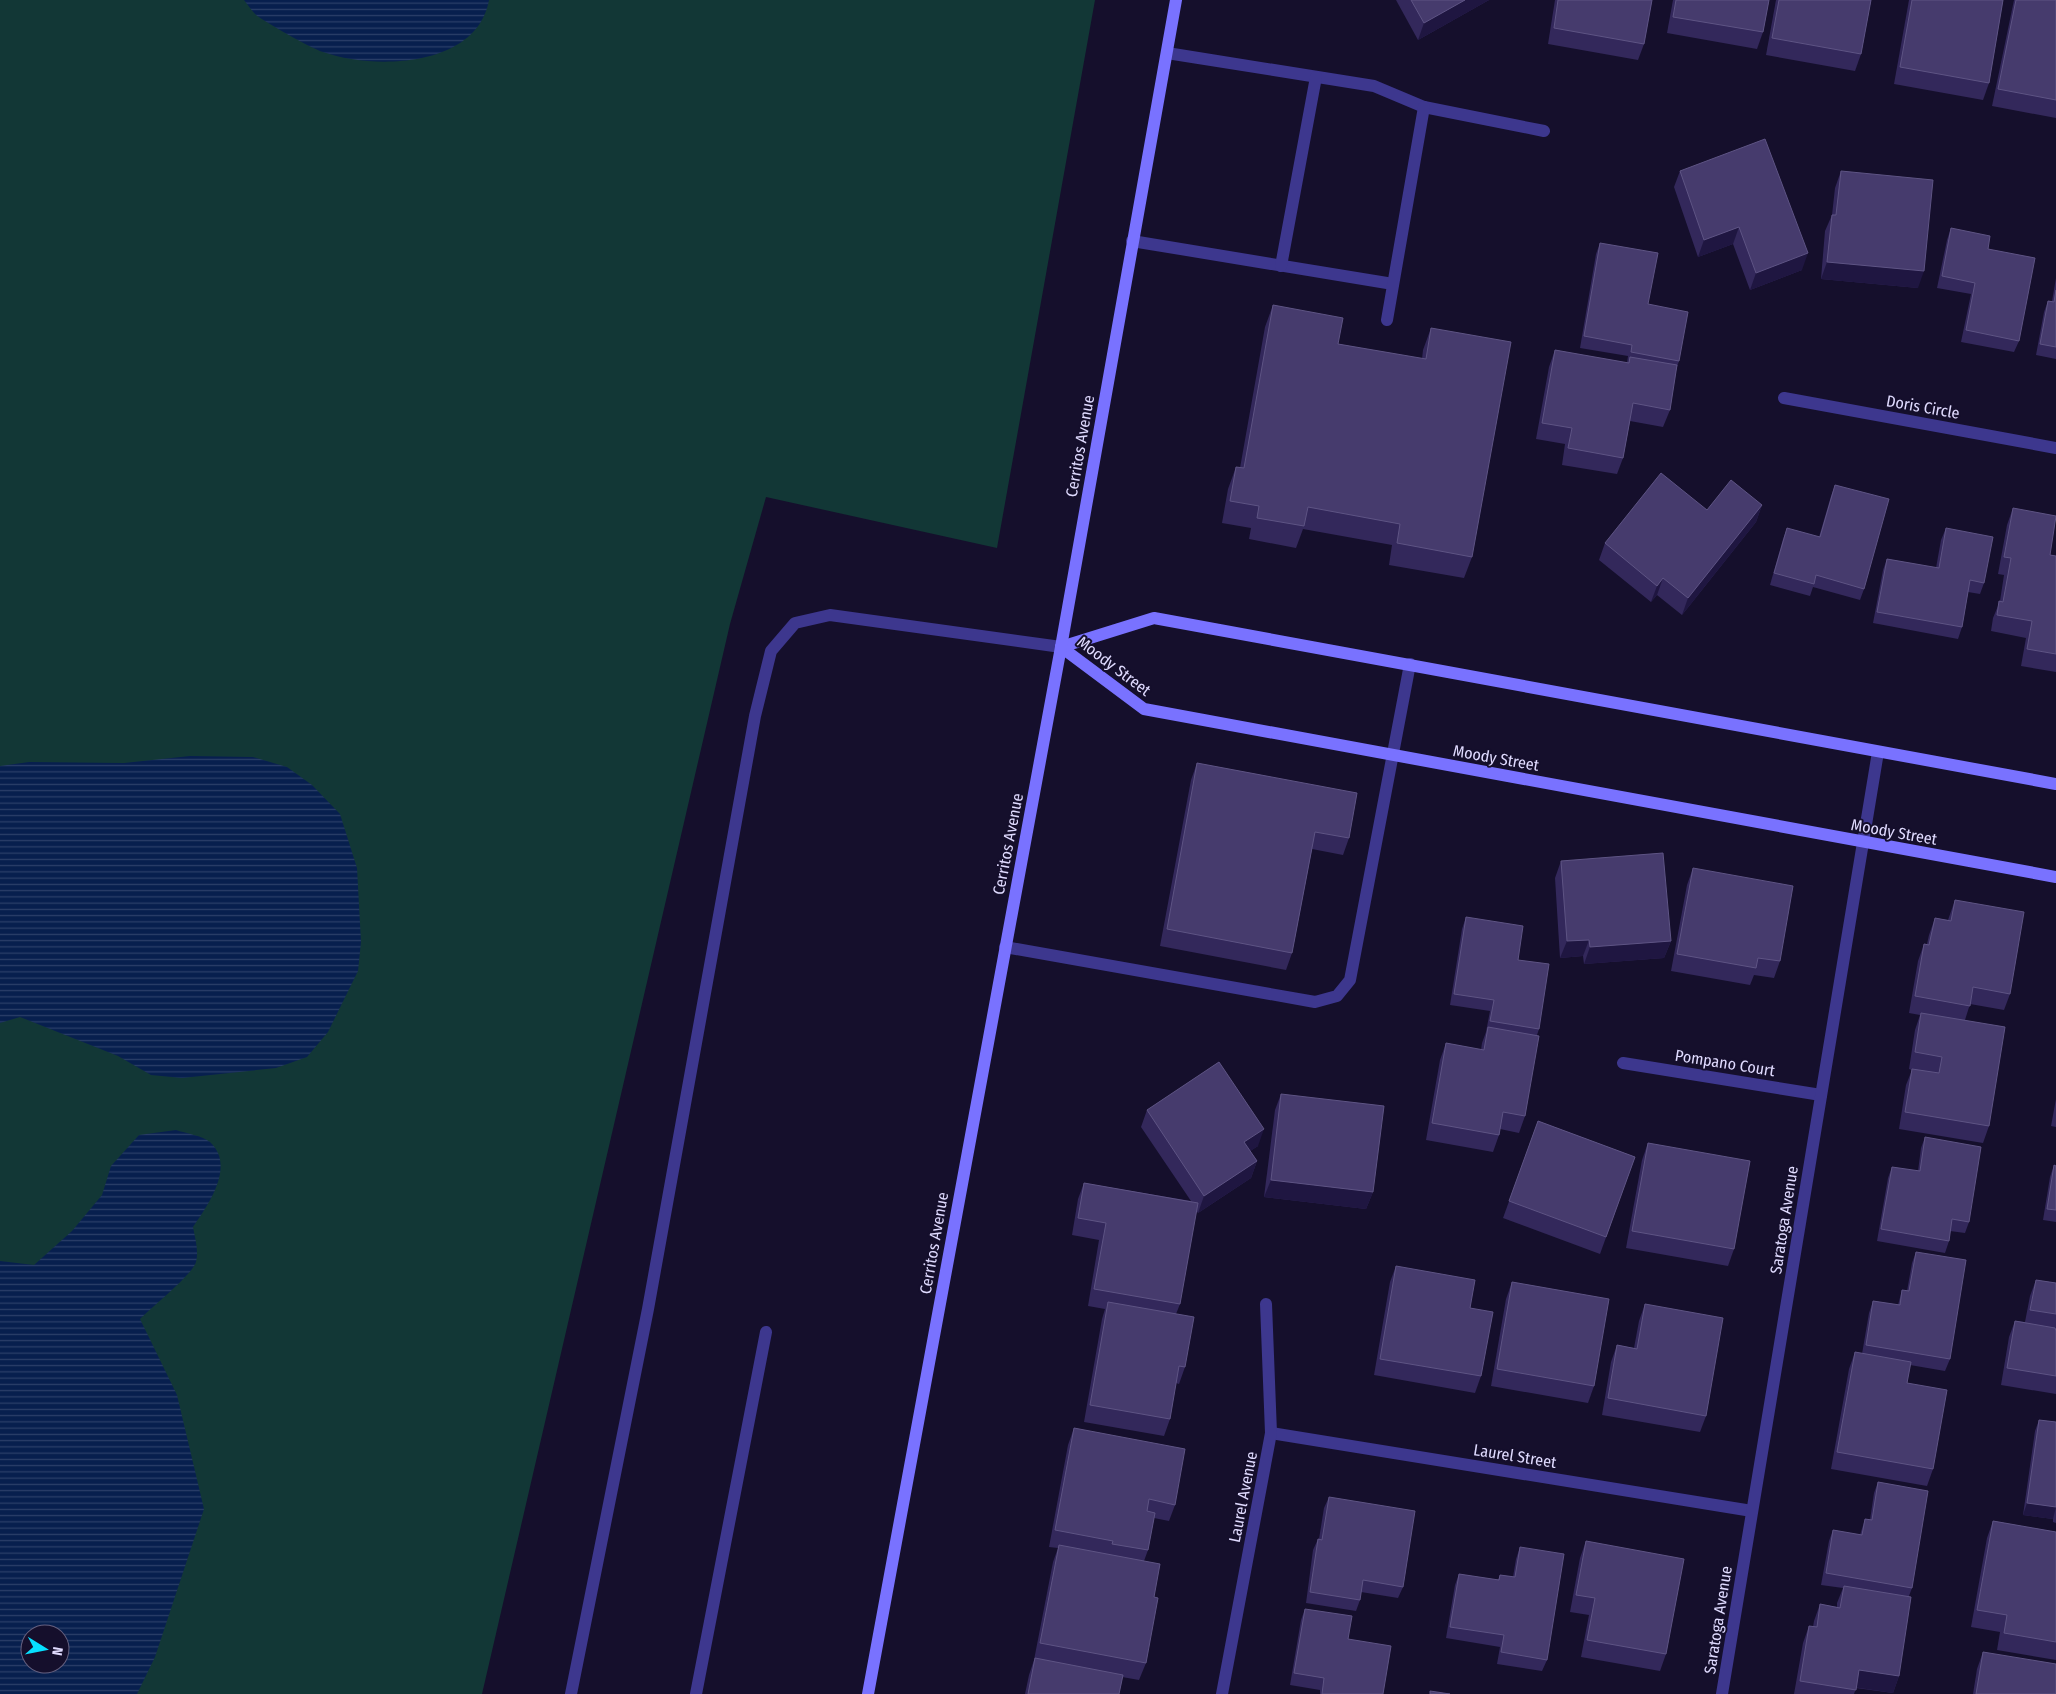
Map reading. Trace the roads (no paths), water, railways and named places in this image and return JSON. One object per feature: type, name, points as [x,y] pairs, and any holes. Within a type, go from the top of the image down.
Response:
[{"type":"main road","name":"Cerritos Avenue","points":[[868,1694],[1061,647],[1176,0]]},
{"type":"main road","name":"Moody Street","points":[[1061,647],[1154,618],[2056,784]]},
{"type":"main road","name":"Moody Street","points":[[1061,647],[1144,710],[2056,877]]},
{"type":"street","points":[[1167,53],[1374,86],[1424,107],[1544,131]]},
{"type":"street","points":[[1281,266],[1316,77]]},
{"type":"street","points":[[1387,320],[1424,107]]},
{"type":"street","points":[[1132,241],[1393,284]]},
{"type":"street","name":"Doris Circle","points":[[1784,398],[2056,448]]},
{"type":"street","points":[[571,1694],[648,1309],[755,716],[771,651],[795,623],[830,615],[1061,647]]},
{"type":"street","points":[[1005,947],[1315,1002],[1337,996],[1350,980],[1410,664]]},
{"type":"street","name":"Saratoga Avenue","points":[[1722,1694],[1878,752]]},
{"type":"street","name":"Pompano Court","points":[[1623,1064],[1821,1095]]},
{"type":"street","name":"Laurel Avenue","points":[[1222,1694],[1271,1433],[1266,1304]]},
{"type":"street","points":[[696,1694],[766,1332]]},
{"type":"street","name":"Laurel Street","points":[[1271,1433],[1752,1510]]},
{"type":"water","points":[[244,0],[489,0],[481,22],[465,39],[445,51],[421,58],[369,61],[344,58],[317,50],[261,18],[254,13]]},
{"type":"water","points":[[190,756],[253,757],[287,767],[312,785],[340,814],[357,868],[361,942],[358,971],[328,1032],[307,1057],[276,1068],[182,1078],[151,1075],[118,1056],[20,1017],[0,1023],[0,766],[29,762],[124,763]]},
{"type":"water","points":[[176,1130],[199,1136],[210,1142],[217,1152],[220,1162],[220,1174],[217,1185],[206,1208],[193,1227],[197,1258],[193,1268],[180,1283],[140,1319],[177,1395],[204,1509],[155,1657],[137,1694],[0,1694],[0,1261],[34,1265],[72,1231],[102,1195],[111,1166],[139,1135]]}]
